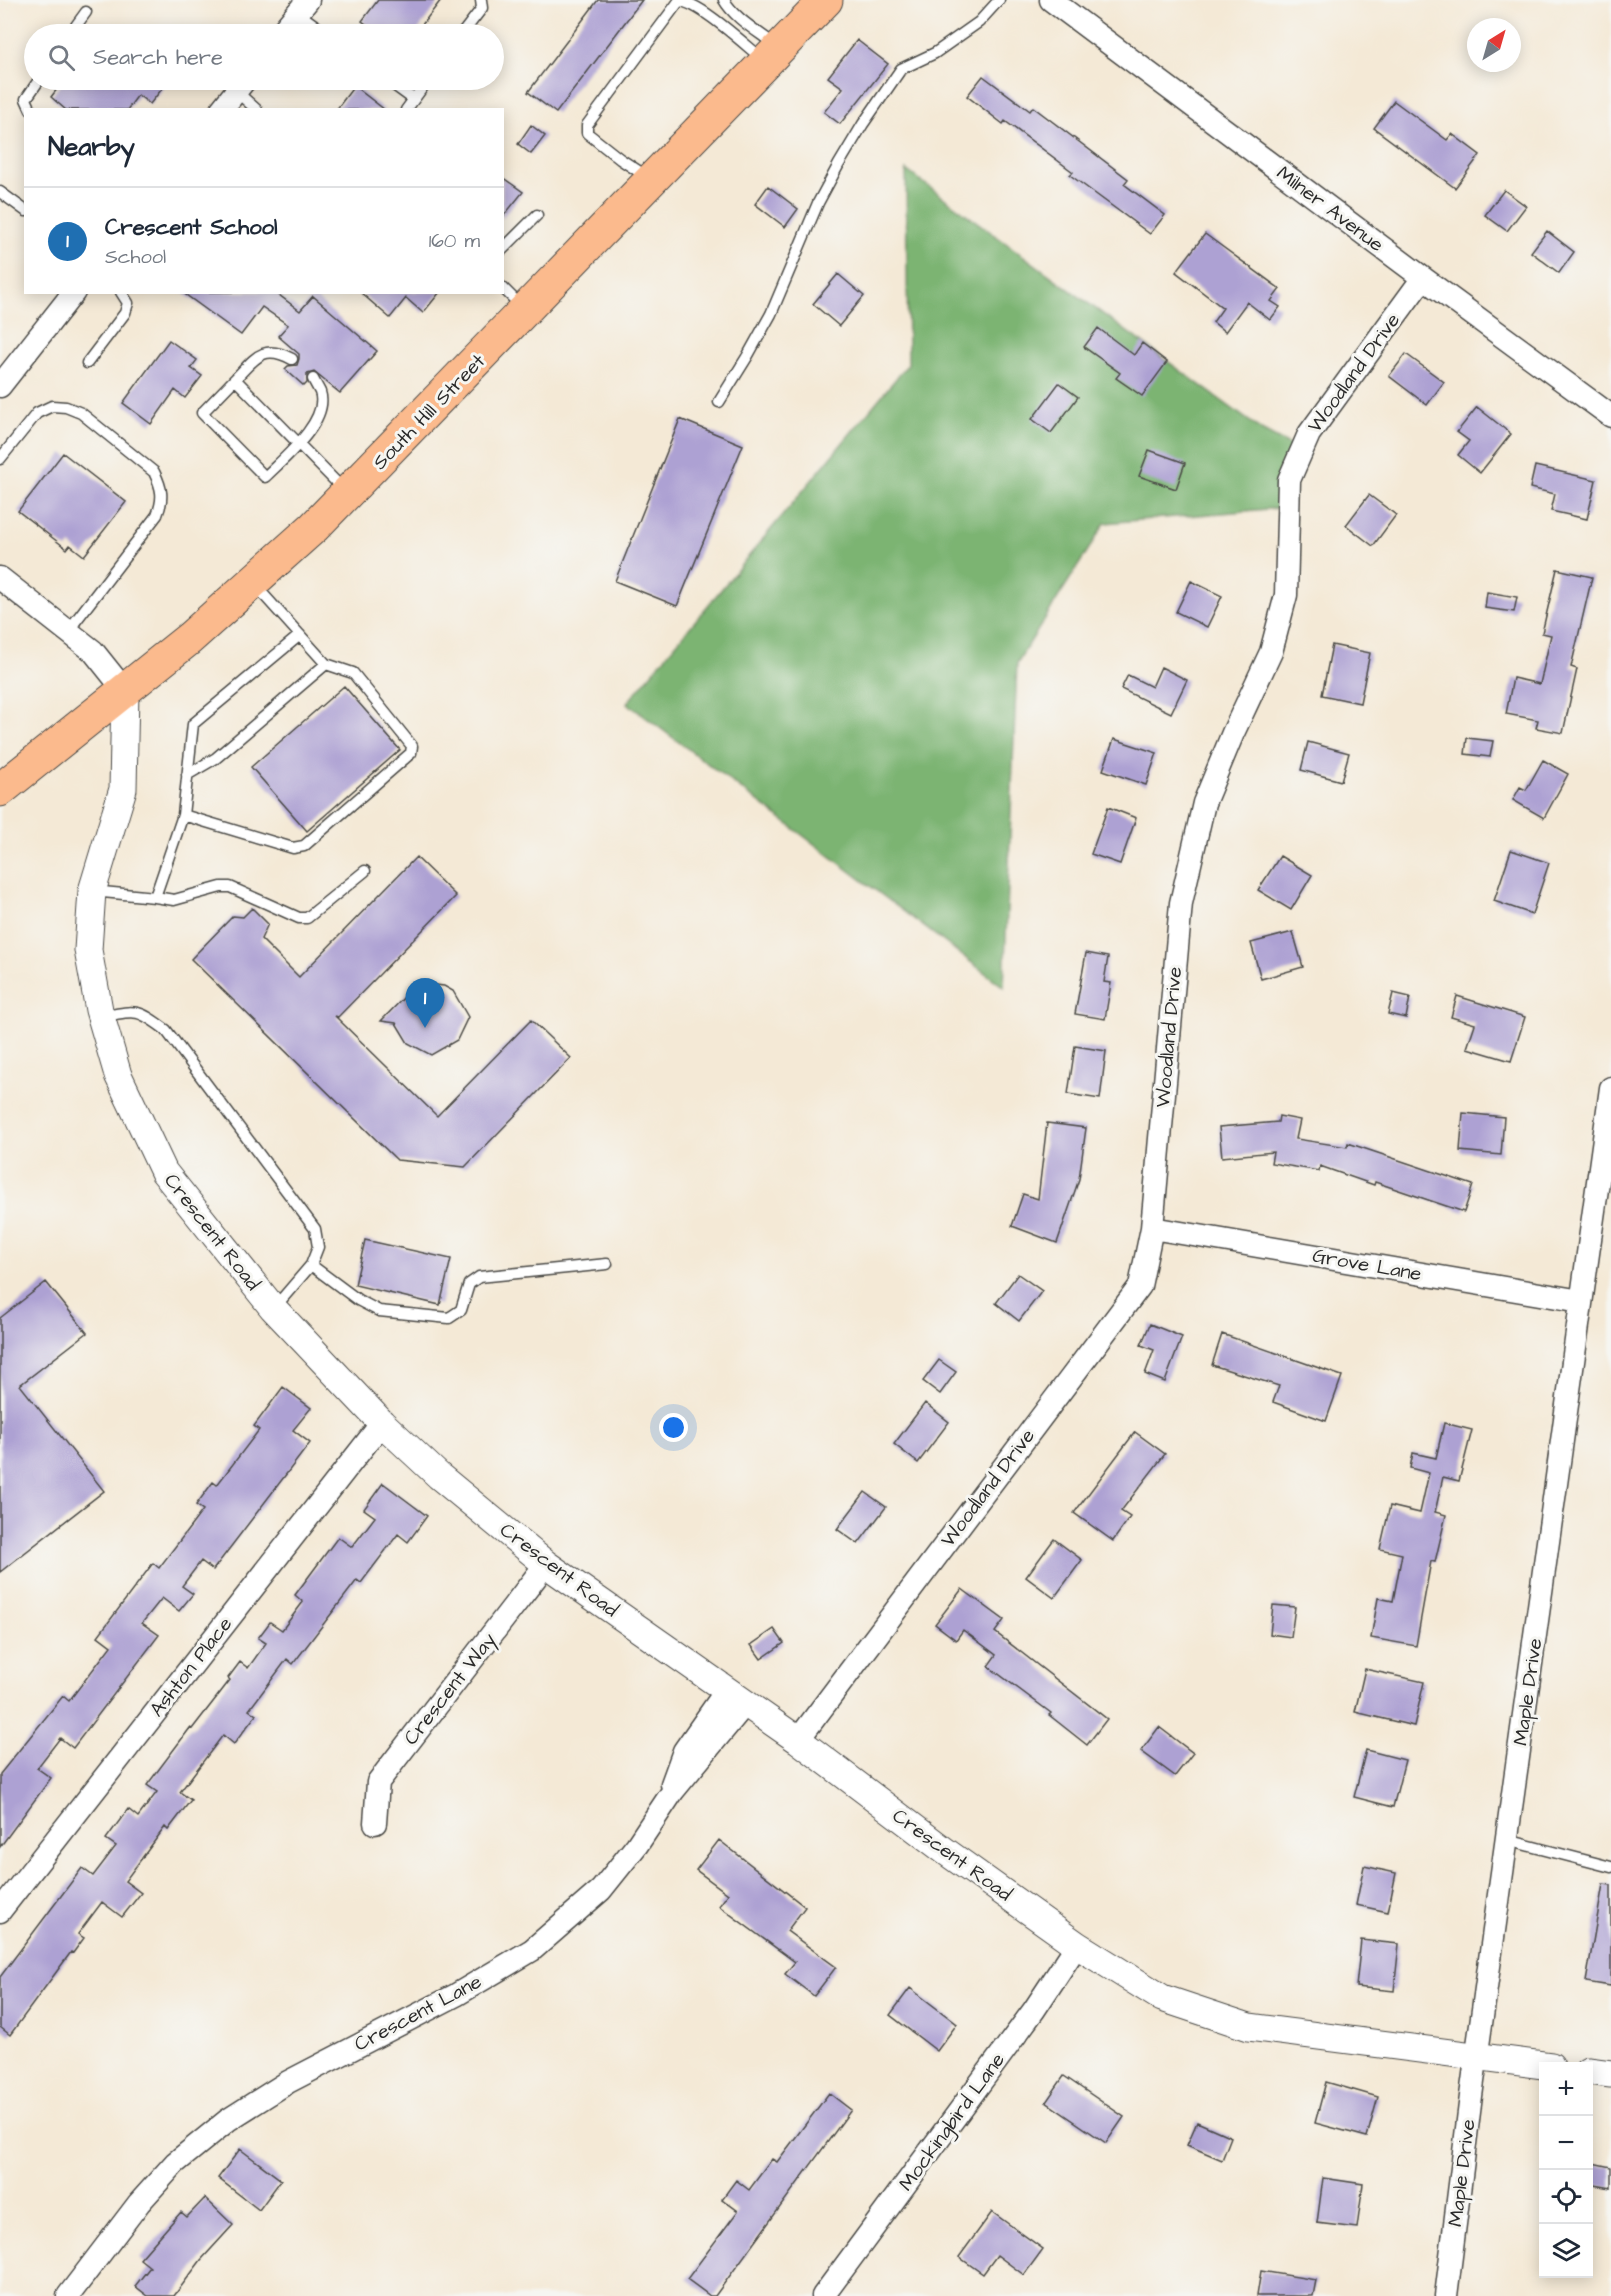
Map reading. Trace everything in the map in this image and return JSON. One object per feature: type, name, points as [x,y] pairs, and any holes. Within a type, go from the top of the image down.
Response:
[{"type":"main road","name":"South Hill Street","points":[[0,790],[253,584],[348,495],[826,0]]},
{"type":"street","name":"Milner Avenue","points":[[1051,0],[1611,416]]},
{"type":"street","points":[[288,24],[303,6]]},
{"type":"street","points":[[223,108],[236,90]]},
{"type":"street","name":"Woodland Drive","points":[[798,1740],[1140,1287],[1152,1228],[1181,903],[1204,803],[1233,733],[1271,652],[1286,596],[1289,480],[1309,434],[1423,278]]},
{"type":"street","points":[[0,386],[72,294]]},
{"type":"street","points":[[0,578],[93,651],[124,691]]},
{"type":"street","name":"Crescent Road","points":[[124,691],[123,789],[92,891],[88,950],[100,1017],[118,1075],[164,1172],[273,1308],[382,1423],[439,1476],[546,1564],[798,1740],[945,1851],[1077,1945],[1162,1998],[1249,2027],[1539,2066]]},
{"type":"street","name":"Maple Drive","points":[[1446,2296],[1611,1088]]},
{"type":"street","name":"Grove Lane","points":[[1152,1228],[1581,1301]]},
{"type":"street","name":"Ashton Place","points":[[0,1911],[382,1423]]},
{"type":"street","name":"Crescent Way","points":[[375,1823],[378,1782],[546,1564]]},
{"type":"street","name":"Crescent Lane","points":[[68,2296],[139,2203],[175,2163],[228,2120],[288,2082],[456,1995],[532,1950],[601,1890],[637,1845],[666,1803],[684,1751],[735,1697]]},
{"type":"street","name":"Mockingbird Lane","points":[[823,2296],[1034,2010],[1077,1945]]},
{"type":"street","points":[[1593,2072],[1611,2074]]},
{"type":"lane","points":[[470,24],[482,8],[481,0]]},
{"type":"lane","points":[[724,0],[773,55]]},
{"type":"lane","points":[[718,402],[771,314],[818,203],[839,164],[901,69],[935,53],[979,22],[999,0]]},
{"type":"lane","points":[[653,180],[620,159],[587,133],[587,125],[679,1],[686,1],[699,8],[773,55]]},
{"type":"lane","points":[[303,6],[318,24]]},
{"type":"lane","points":[[77,24],[86,12]]},
{"type":"lane","points":[[30,108],[26,99],[32,90]]},
{"type":"lane","points":[[243,90],[255,108]]},
{"type":"lane","points":[[401,90],[414,99]]},
{"type":"lane","points":[[407,108],[421,90]]},
{"type":"lane","points":[[0,192],[24,209]]},
{"type":"lane","points":[[504,248],[537,215]]},
{"type":"lane","points":[[504,290],[526,311]]},
{"type":"lane","points":[[87,363],[125,313],[128,303],[122,294]]},
{"type":"lane","points":[[292,359],[279,352],[268,351],[257,357],[202,413],[265,477],[311,429],[321,406],[321,393],[313,379]]},
{"type":"lane","points":[[234,380],[348,495]]},
{"type":"lane","points":[[0,459],[37,412],[52,406],[66,407],[81,413],[154,472],[161,485],[162,502],[158,515],[68,632]]},
{"type":"lane","points":[[183,815],[293,848],[304,846],[411,753],[412,746],[353,673],[326,664],[253,584]]},
{"type":"lane","points":[[155,897],[183,815],[193,724],[300,635]]},
{"type":"lane","points":[[187,775],[216,758],[326,664]]},
{"type":"lane","points":[[92,891],[174,900],[221,887],[230,887],[298,918],[307,918],[365,872]]},
{"type":"lane","points":[[100,1017],[130,1011],[146,1014],[166,1030],[315,1229],[318,1247],[311,1265],[273,1308]]},
{"type":"lane","points":[[311,1265],[357,1300],[379,1311],[449,1318],[461,1310],[469,1284],[479,1277],[607,1264]]},
{"type":"lane","points":[[1507,1840],[1611,1867]]},
{"type":"green space","points":[[906,170],[1263,431],[1293,447],[1280,508],[1105,523],[1017,663],[1004,987],[627,703],[908,364]]},
{"type":"building","points":[[378,0],[441,0],[423,24],[366,24],[362,21]]},
{"type":"building","points":[[598,0],[642,0],[556,113],[528,92]]},
{"type":"building","points":[[857,40],[888,64],[840,124],[824,112],[843,88],[828,77]]},
{"type":"building","points":[[983,76],[1030,111],[1033,107],[1128,179],[1124,184],[1165,215],[1150,234],[1070,175],[1073,172],[1005,121],[1003,124],[967,96]]},
{"type":"building","points":[[56,90],[161,90],[150,104],[138,95],[128,108],[64,108],[51,97]]},
{"type":"building","points":[[351,90],[359,90],[382,108],[338,108]]},
{"type":"building","points":[[1394,101],[1447,140],[1452,134],[1480,155],[1455,188],[1374,128]]},
{"type":"building","points":[[531,125],[545,136],[531,154],[518,144]]},
{"type":"building","points":[[504,178],[523,192],[504,216]]},
{"type":"building","points":[[768,186],[798,209],[785,227],[755,204]]},
{"type":"building","points":[[1504,190],[1526,206],[1507,231],[1485,215]]},
{"type":"building","points":[[1547,231],[1574,252],[1559,273],[1531,252]]},
{"type":"building","points":[[1205,234],[1280,289],[1271,301],[1280,307],[1270,320],[1247,302],[1225,332],[1213,322],[1223,308],[1176,272]]},
{"type":"building","points":[[838,274],[864,296],[839,326],[813,304]]},
{"type":"building","points":[[185,294],[278,294],[300,311],[313,296],[377,351],[340,393],[314,372],[307,374],[307,383],[304,386],[285,369],[288,366],[297,365],[299,354],[278,336],[288,325],[262,307],[241,335]]},
{"type":"building","points":[[362,294],[438,294],[423,313],[406,298],[390,318]]},
{"type":"building","points":[[1098,328],[1134,355],[1142,343],[1167,362],[1142,396],[1116,378],[1120,373],[1084,347]]},
{"type":"building","points":[[169,340],[197,360],[191,368],[202,376],[185,398],[175,390],[151,424],[123,403]]},
{"type":"building","points":[[1406,354],[1444,382],[1427,405],[1389,376]]},
{"type":"building","points":[[1059,383],[1078,397],[1051,433],[1032,419]]},
{"type":"building","points":[[1477,407],[1511,434],[1480,473],[1458,455],[1469,441],[1457,432]]},
{"type":"building","points":[[680,419],[743,445],[677,606],[615,581]]},
{"type":"building","points":[[1149,450],[1185,463],[1176,489],[1139,476]]},
{"type":"building","points":[[63,453],[126,502],[84,556],[70,545],[67,549],[18,511]]},
{"type":"building","points":[[1535,466],[1596,480],[1587,519],[1551,511],[1555,494],[1530,488]]},
{"type":"building","points":[[1369,495],[1396,515],[1373,546],[1346,525]]},
{"type":"building","points":[[1557,569],[1592,577],[1571,667],[1577,669],[1563,733],[1536,728],[1538,720],[1506,714],[1513,678],[1540,684],[1551,635],[1542,633]]},
{"type":"building","points":[[1191,581],[1222,596],[1207,627],[1176,612]]},
{"type":"building","points":[[1487,592],[1517,597],[1514,612],[1485,608]]},
{"type":"building","points":[[1332,645],[1370,653],[1360,703],[1322,695]]},
{"type":"building","points":[[1161,667],[1187,680],[1171,713],[1121,689],[1128,675],[1152,687]]},
{"type":"building","points":[[344,686],[400,750],[307,831],[251,767]]},
{"type":"building","points":[[1467,738],[1493,741],[1490,757],[1465,754]]},
{"type":"building","points":[[1114,739],[1157,753],[1146,785],[1103,770]]},
{"type":"building","points":[[1308,742],[1349,753],[1341,781],[1301,770]]},
{"type":"building","points":[[1543,760],[1568,774],[1544,818],[1513,800],[1520,787],[1526,790]]},
{"type":"building","points":[[1108,807],[1136,818],[1120,864],[1091,854]]},
{"type":"building","points":[[1511,850],[1549,863],[1532,914],[1494,901]]},
{"type":"building","points":[[1280,856],[1312,875],[1291,910],[1258,890]]},
{"type":"building","points":[[416,857],[456,896],[338,1017],[335,1016],[437,1116],[531,1020],[571,1058],[465,1167],[397,1160],[191,959],[233,916],[243,917],[252,908],[268,924],[261,939],[299,977]]},
{"type":"building","points":[[1293,932],[1303,967],[1261,979],[1251,943]]},
{"type":"building","points":[[1086,953],[1108,957],[1104,982],[1111,983],[1105,1019],[1075,1014]]},
{"type":"building","points":[[418,983],[444,986],[453,991],[468,1017],[457,1040],[431,1055],[408,1043],[396,1023],[381,1021]]},
{"type":"building","points":[[1393,993],[1410,997],[1406,1018],[1388,1014]]},
{"type":"building","points":[[1457,996],[1525,1017],[1511,1061],[1467,1048],[1475,1024],[1451,1017]]},
{"type":"building","points":[[1075,1046],[1106,1051],[1100,1099],[1068,1094]]},
{"type":"building","points":[[1463,1113],[1504,1117],[1501,1155],[1460,1151]]},
{"type":"building","points":[[1279,1116],[1300,1120],[1296,1139],[1347,1147],[1348,1143],[1473,1185],[1464,1212],[1320,1166],[1319,1171],[1271,1163],[1273,1152],[1222,1157],[1219,1127],[1278,1122]]},
{"type":"building","points":[[1047,1123],[1086,1128],[1079,1179],[1057,1243],[1012,1226],[1023,1194],[1038,1199]]},
{"type":"building","points":[[365,1240],[451,1259],[440,1305],[355,1285]]},
{"type":"building","points":[[1018,1274],[1042,1291],[1019,1321],[996,1303]]},
{"type":"building","points":[[46,1282],[87,1333],[20,1385],[104,1491],[0,1572],[0,1318]]},
{"type":"building","points":[[1150,1324],[1182,1337],[1165,1382],[1145,1374],[1154,1350],[1141,1345]]},
{"type":"building","points":[[1222,1334],[1342,1376],[1326,1421],[1273,1402],[1279,1386],[1212,1365]]},
{"type":"building","points":[[939,1360],[956,1372],[940,1394],[923,1381]]},
{"type":"building","points":[[283,1387],[311,1408],[293,1430],[310,1443],[213,1570],[201,1561],[182,1586],[193,1594],[179,1611],[162,1598],[142,1623],[159,1635],[73,1748],[60,1738],[37,1768],[51,1778],[0,1847],[0,1774],[63,1696],[69,1701],[111,1646],[98,1636],[153,1563],[159,1568],[203,1510],[196,1505],[213,1482],[217,1485],[259,1430],[254,1426]]},
{"type":"building","points":[[925,1403],[949,1422],[918,1463],[894,1444]]},
{"type":"building","points":[[1444,1423],[1472,1430],[1459,1481],[1443,1477],[1435,1512],[1446,1515],[1435,1562],[1431,1561],[1416,1646],[1371,1638],[1378,1598],[1393,1601],[1402,1554],[1380,1549],[1390,1506],[1420,1513],[1429,1473],[1410,1468],[1413,1453],[1436,1458]]},
{"type":"building","points":[[1135,1432],[1165,1454],[1121,1511],[1130,1517],[1113,1541],[1074,1513]]},
{"type":"building","points":[[383,1483],[427,1516],[408,1542],[398,1534],[361,1583],[357,1580],[293,1664],[287,1659],[249,1710],[256,1715],[234,1744],[223,1735],[180,1792],[191,1800],[168,1830],[165,1827],[125,1881],[141,1893],[122,1917],[102,1902],[78,1934],[84,1938],[73,1953],[71,1952],[10,2035],[0,2027],[0,1977],[82,1868],[93,1876],[116,1846],[106,1839],[128,1809],[138,1817],[157,1792],[147,1785],[230,1680],[228,1678],[240,1662],[248,1668],[266,1643],[258,1638],[270,1622],[282,1630],[303,1602],[295,1595],[338,1537],[352,1547],[375,1517],[364,1509]]},
{"type":"building","points":[[865,1492],[886,1507],[858,1544],[837,1529]]},
{"type":"building","points":[[1054,1539],[1082,1560],[1054,1598],[1026,1577]]},
{"type":"building","points":[[962,1589],[1004,1620],[995,1632],[1107,1719],[1087,1745],[1049,1715],[1051,1713],[988,1666],[996,1655],[963,1630],[956,1640],[935,1624]]},
{"type":"building","points":[[1273,1605],[1295,1607],[1291,1637],[1270,1634]]},
{"type":"building","points":[[774,1629],[784,1643],[761,1659],[751,1645]]},
{"type":"building","points":[[1365,1669],[1424,1682],[1414,1726],[1355,1712]]},
{"type":"building","points":[[1159,1727],[1193,1753],[1175,1776],[1141,1751]]},
{"type":"building","points":[[1366,1750],[1405,1760],[1393,1807],[1354,1797]]},
{"type":"building","points":[[719,1840],[805,1907],[787,1931],[836,1967],[814,1996],[785,1974],[795,1962],[719,1906],[728,1894],[696,1870]]},
{"type":"building","points":[[1364,1866],[1396,1873],[1388,1912],[1356,1905]]},
{"type":"building","points":[[1603,1884],[1611,1885],[1611,1986],[1586,1982]]},
{"type":"building","points":[[1361,1940],[1399,1944],[1394,1991],[1356,1987]]},
{"type":"building","points":[[910,1988],[957,2024],[937,2051],[890,2015]]},
{"type":"building","points":[[1064,2076],[1124,2117],[1106,2143],[1046,2102]]},
{"type":"building","points":[[1326,2082],[1378,2097],[1367,2137],[1315,2123]]},
{"type":"building","points":[[829,2093],[851,2110],[715,2296],[710,2296],[687,2279],[738,2211],[722,2199],[736,2180],[749,2190],[772,2159],[777,2162]]},
{"type":"building","points":[[1197,2122],[1231,2137],[1222,2160],[1187,2145]]},
{"type":"building","points":[[240,2149],[281,2180],[259,2210],[218,2178]]},
{"type":"building","points":[[1593,2163],[1611,2167],[1611,2188],[1593,2185]]},
{"type":"building","points":[[1323,2178],[1363,2184],[1357,2228],[1317,2223]]},
{"type":"building","points":[[205,2198],[233,2225],[201,2260],[174,2296],[148,2296],[135,2286],[150,2267],[140,2259],[181,2212],[187,2217]]},
{"type":"building","points":[[992,2212],[1043,2249],[1024,2275],[997,2255],[983,2274],[959,2257]]},
{"type":"building","points":[[1261,2271],[1316,2280],[1313,2296],[1257,2296]]},
{"type":"place","name":"Crescent School","points":[[425,1028]]}]
